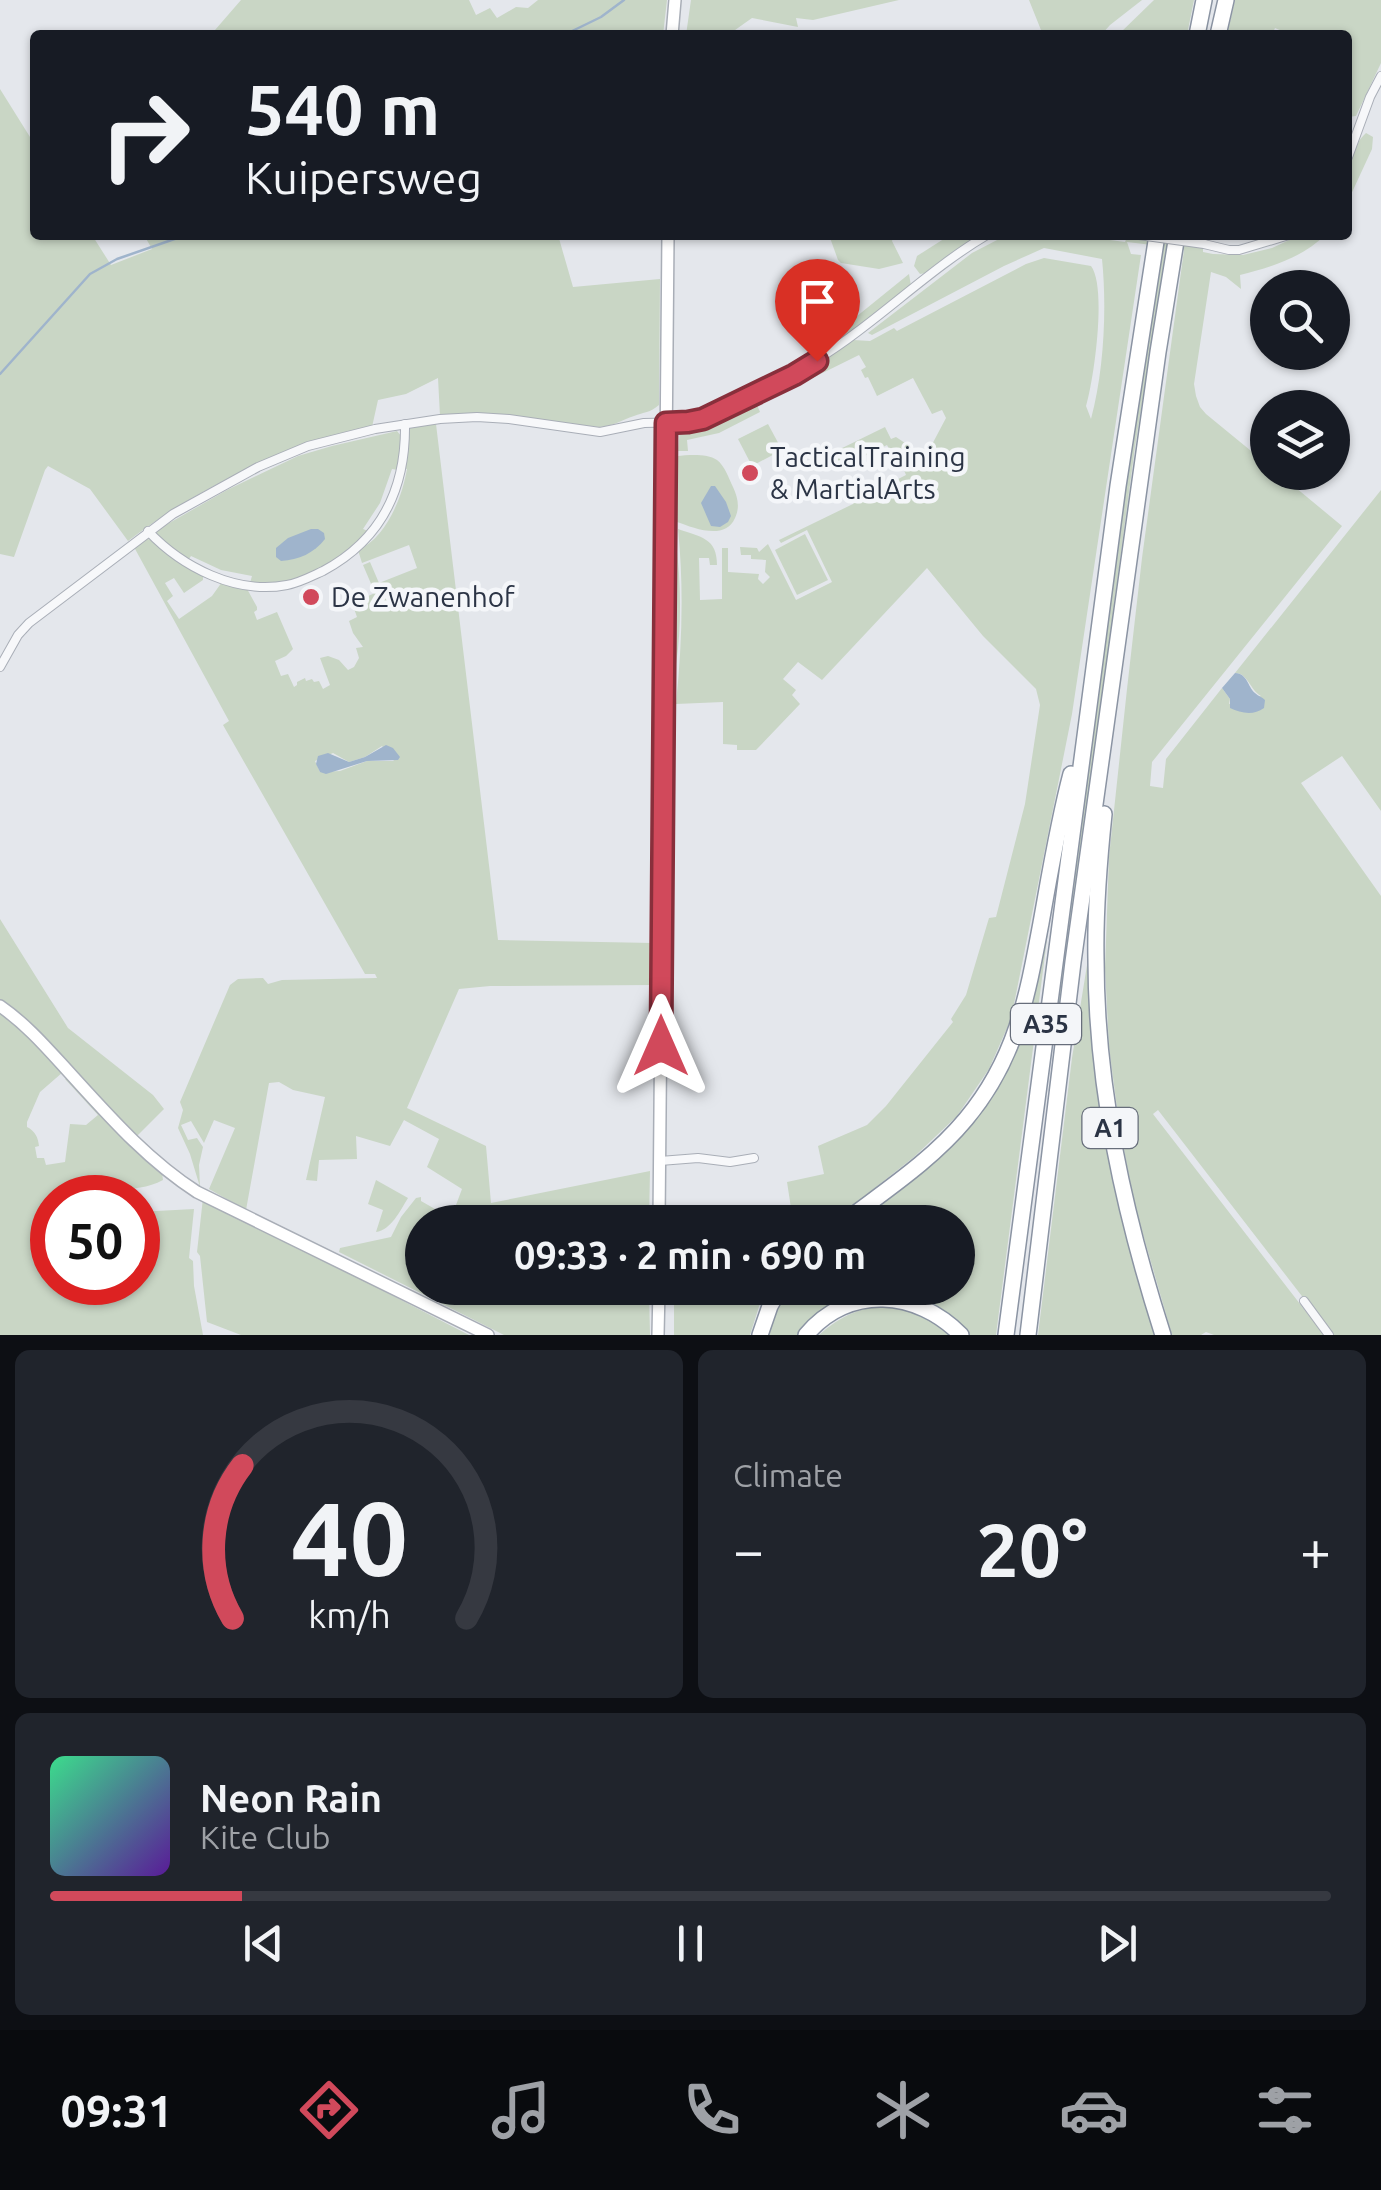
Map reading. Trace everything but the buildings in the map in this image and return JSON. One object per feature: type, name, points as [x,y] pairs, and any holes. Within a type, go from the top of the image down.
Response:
[{"type":"highway","points":[[1197,30],[1204,0]]},
{"type":"highway","points":[[1219,30],[1226,0]]},
{"type":"highway","points":[[866,1205],[940,1147],[966,1119],[1003,1065],[1017,1032],[1029,991],[1060,814],[1087,712],[1155,240]]},
{"type":"highway","name":"A1","points":[[1163,1335],[1126,1206],[1110,1124],[1102,1071],[1096,961],[1107,774],[1104,746],[1175,240]]},
{"type":"highway","name":"A35","points":[[1006,1335],[1087,712]]},
{"type":"highway","name":"A35","points":[[1028,1335],[1104,746]]},
{"type":"highway","points":[[806,1335],[844,1306],[882,1298],[917,1304],[936,1313],[961,1335]]},
{"type":"highway","points":[[760,1335],[771,1305]]},
{"type":"main road","points":[[672,30],[675,0]]},
{"type":"main road","points":[[660,1205],[668,240]]},
{"type":"main road","points":[[0,1006],[33,1032],[134,1143],[169,1174],[197,1192],[488,1335]]},
{"type":"main road","points":[[658,1335],[659,1305]]},
{"type":"street","points":[[1352,147],[1381,76]]},
{"type":"street","points":[[0,667],[29,623],[148,532],[208,493],[276,458],[331,440],[405,424],[477,417],[600,432],[644,422],[703,419],[809,366],[979,240]]},
{"type":"street","points":[[1175,240],[1229,250],[1272,240]]},
{"type":"street","points":[[148,532],[180,559],[213,576],[265,586],[300,581],[336,564],[379,523],[398,480],[405,424]]},
{"type":"street","points":[[660,1161],[698,1158],[730,1162],[754,1158]]},
{"type":"street","points":[[1304,1301],[1329,1335]]},
{"type":"green space","points":[[241,0],[469,0],[476,15],[490,8],[497,18],[516,7],[528,8],[538,0],[667,0],[664,30],[215,30]]},
{"type":"green space","points":[[691,0],[899,0],[813,20],[796,18],[798,27],[752,18],[735,30],[687,30]]},
{"type":"green space","points":[[1029,0],[1142,0],[1106,30],[1041,30]]},
{"type":"green space","points":[[1154,0],[1194,0],[1188,30],[1123,30]]},
{"type":"green space","points":[[1235,0],[1381,0],[1381,63],[1356,116],[1352,116],[1352,30],[1228,30]]},
{"type":"green space","points":[[0,89],[30,137],[30,240],[95,240],[111,265],[152,249],[147,240],[559,240],[573,287],[660,279],[659,405],[650,411],[599,427],[478,413],[440,416],[438,378],[406,394],[378,400],[372,427],[307,446],[244,471],[185,503],[128,541],[90,489],[48,466],[14,557],[0,554]]},
{"type":"green space","points":[[1366,133],[1373,137],[1372,149],[1352,192],[1352,160]]},
{"type":"green space","points":[[831,240],[892,240],[903,263],[879,269],[838,260]]},
{"type":"green space","points":[[942,240],[973,240],[931,272],[920,274],[914,266],[917,256]]},
{"type":"green space","points":[[997,240],[1185,240],[1203,246],[1203,252],[1243,255],[1289,240],[1320,240],[1297,255],[1240,275],[1241,289],[1226,277],[1211,272],[1194,384],[1200,407],[1250,450],[1250,490],[1299,490],[1342,526],[1152,762],[1150,786],[1163,788],[1166,759],[1222,688],[1229,704],[1261,696],[1243,676],[1235,673],[1381,490],[1381,811],[1342,756],[1301,783],[1381,896],[1381,1335],[1332,1335],[1158,1110],[1153,1114],[1324,1335],[1172,1335],[1134,1203],[1119,1123],[1109,1047],[1105,968],[1109,857],[1142,558],[1184,250],[1167,248],[1135,447],[1055,1029],[1055,1002],[1093,709],[1160,246],[1127,242],[1131,254],[1141,255],[1072,714],[1011,1019],[989,1069],[957,1116],[914,1157],[853,1205],[791,1205],[787,1182],[824,1174],[818,1146],[867,1125],[953,1022],[951,1019],[966,995],[989,918],[996,917],[1025,804],[1040,705],[1036,689],[983,636],[927,568],[822,680],[798,662],[783,679],[796,690],[792,695],[800,704],[756,750],[737,750],[737,745],[723,744],[723,702],[676,704],[682,616],[678,529],[706,540],[714,549],[717,565],[710,565],[709,558],[699,558],[700,600],[722,599],[722,548],[728,548],[728,572],[759,574],[763,584],[770,577],[765,572],[766,560],[741,555],[740,547],[757,548],[759,552],[768,544],[796,600],[832,582],[807,530],[781,543],[779,540],[853,504],[855,495],[859,499],[906,475],[887,445],[840,468],[832,453],[885,427],[891,439],[896,437],[908,445],[919,469],[946,418],[942,410],[932,414],[913,378],[877,396],[861,370],[866,367],[859,355],[776,396],[774,388],[814,372],[815,367],[853,340],[870,341],[894,328],[897,331],[1044,258],[1091,266],[1096,277],[1098,334],[1086,406],[1091,419],[1103,339],[1102,259],[1044,248],[872,335],[868,333],[972,253]]},
{"type":"green space","points":[[909,274],[911,286],[823,353],[783,376]]},
{"type":"green space","points":[[767,391],[772,398],[757,405],[760,412],[719,433],[687,440],[688,451],[678,451],[680,429],[695,426]]},
{"type":"green space","points":[[436,424],[498,940],[653,943],[653,985],[459,989],[407,1108],[486,1146],[491,1203],[650,1171],[649,1205],[456,1205],[462,1189],[427,1167],[439,1139],[404,1120],[390,1146],[356,1136],[357,1159],[319,1160],[317,1181],[306,1180],[325,1097],[293,1090],[279,1082],[269,1083],[246,1210],[209,1189],[235,1128],[214,1120],[204,1143],[191,1121],[181,1125],[188,1140],[197,1138],[203,1147],[200,1187],[178,1128],[183,1110],[180,1102],[230,985],[238,979],[263,978],[268,984],[282,980],[377,978],[375,974],[365,974],[223,725],[229,721],[134,547],[152,540],[203,575],[203,580],[184,593],[174,578],[165,583],[173,596],[167,601],[179,619],[212,596],[222,582],[246,587],[257,607],[257,620],[277,612],[293,649],[275,661],[281,676],[288,674],[294,687],[305,678],[319,681],[323,689],[330,685],[320,658],[339,660],[348,670],[359,658],[356,648],[363,647],[349,621],[357,617],[352,603],[375,593],[363,565],[370,562],[379,583],[417,568],[409,545],[362,563],[358,550],[377,536],[397,504],[407,469],[403,468],[410,427]],"holes":[[[382,746],[394,761],[367,761],[340,771],[320,772],[315,761],[333,753],[349,762]]]},
{"type":"green space","points":[[768,424],[782,450],[752,466],[738,439]]},
{"type":"green space","points":[[397,431],[402,437],[398,470],[392,469],[380,503],[363,529],[370,532],[316,571],[286,581],[250,583],[252,576],[221,570],[191,556],[187,562],[157,537],[157,530],[298,456]]},
{"type":"green space","points":[[677,456],[708,456],[722,466],[738,502],[730,525],[709,531],[677,522]]},
{"type":"green space","points":[[674,529],[680,619],[671,721],[670,532]]},
{"type":"green space","points":[[805,534],[828,580],[797,595],[775,550]]},
{"type":"green space","points":[[1053,893],[996,1335],[965,1335],[932,1305],[975,1305],[975,1205],[869,1205],[990,1094]]},
{"type":"green space","points":[[0,919],[68,1028],[153,1095],[164,1109],[135,1138],[0,1000]]},
{"type":"green space","points":[[1093,928],[1095,1039],[1159,1335],[1038,1335],[1072,1058]]},
{"type":"green space","points":[[0,1011],[63,1072],[40,1092],[27,1122],[38,1140],[37,1158],[44,1158],[46,1165],[65,1162],[70,1124],[86,1125],[98,1115],[65,1079],[70,1078],[162,1173],[163,1180],[160,1181],[160,1175],[30,1175],[30,1305],[160,1305],[160,1211],[194,1209],[189,1258],[193,1261],[203,1335],[0,1335]]},
{"type":"green space","points":[[376,1180],[408,1198],[391,1224],[376,1232],[383,1210],[368,1204]]},
{"type":"green space","points":[[421,1197],[428,1205],[410,1205],[416,1198]]},
{"type":"green space","points":[[203,1198],[469,1335],[241,1335],[207,1322],[197,1252]]},
{"type":"green space","points":[[405,1212],[405,1285],[339,1252],[340,1248],[391,1237]]},
{"type":"green space","points":[[444,1305],[649,1305],[650,1335],[504,1335]]},
{"type":"green space","points":[[674,1305],[759,1305],[750,1335],[674,1335]]},
{"type":"green space","points":[[779,1305],[859,1305],[802,1335],[768,1335]]},
{"type":"green space","points":[[893,1305],[934,1320],[951,1335],[819,1335],[853,1313]]},
{"type":"water","points":[[711,486],[726,502],[731,516],[720,527],[711,526],[701,503]]},
{"type":"water","points":[[311,529],[324,533],[325,539],[316,548],[294,559],[281,561],[276,557],[276,548],[288,538]]},
{"type":"water","points":[[1235,673],[1265,700],[1264,708],[1247,713],[1230,708],[1230,699],[1222,688]]},
{"type":"water","points":[[386,745],[393,748],[398,760],[367,761],[326,774],[316,764],[318,756],[328,753],[349,762]]},
{"type":"waterway","points":[[574,30],[624,0]]},
{"type":"waterway","points":[[0,374],[90,274],[117,259],[172,240]]},
{"type":"place","name":"TacticalTraining & MartialArts","points":[[750,473]]},
{"type":"place","name":"De Zwanenhof","points":[[311,597]]},
{"type":"route","points":[[661,1046],[666,423],[703,419],[817,361]]}]
